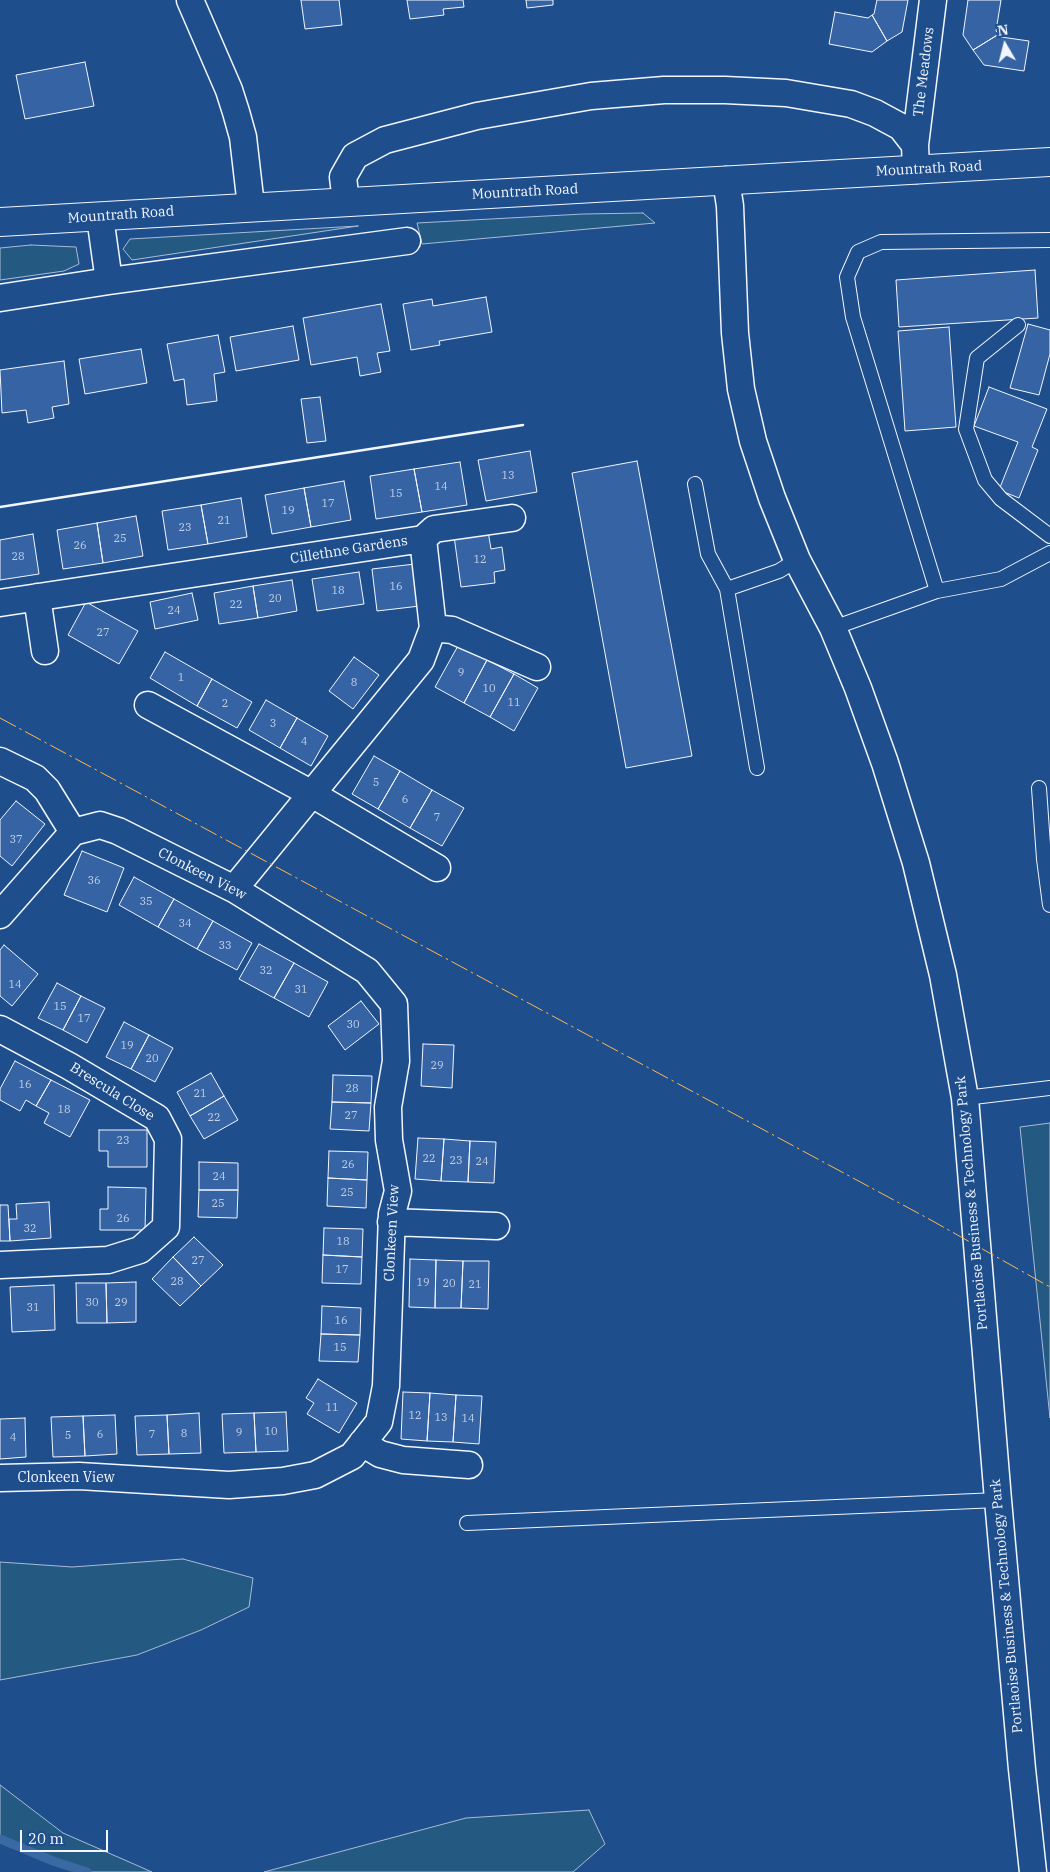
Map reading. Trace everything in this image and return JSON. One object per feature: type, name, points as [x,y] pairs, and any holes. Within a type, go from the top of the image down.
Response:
[{"type":"main road","name":"Mountrath Road","points":[[0,222],[726,180],[916,158],[1050,162]]},
{"type":"street","points":[[190,0],[229,90],[236,112],[243,138],[251,206]]},
{"type":"street","name":"The Meadows","points":[[916,158],[933,0]]},
{"type":"street","points":[[346,202],[343,177],[355,156],[385,140],[477,116],[592,96],[664,90],[786,93],[851,104],[875,113],[901,127],[916,158]]},
{"type":"street","name":"Portlaoise Business & Technology Park","points":[[726,180],[730,206],[735,333],[741,389],[753,441],[772,498],[797,560],[833,628],[858,688],[885,763],[916,863],[943,974],[965,1098],[998,1500],[1033,1872]]},
{"type":"street","points":[[100,217],[109,281]]},
{"type":"street","points":[[0,298],[109,281],[407,241]]},
{"type":"street","points":[[423,539],[434,529],[512,518]]},
{"type":"street","name":"Cillethne Gardens","points":[[0,602],[423,539],[433,628],[421,660],[234,889]]},
{"type":"street","points":[[38,597],[45,651]]},
{"type":"street","points":[[433,628],[452,630],[537,667]]},
{"type":"street","points":[[148,705],[312,794],[436,868]]},
{"type":"street","points":[[0,761],[35,778],[47,790],[73,832],[0,915]]},
{"type":"street","name":"Clonkeen View","points":[[0,1478],[79,1476],[229,1485],[283,1481],[315,1475],[352,1456],[362,1444],[379,1422],[386,1386],[391,1222],[398,1191],[390,1140],[388,1107],[396,1061],[394,1004],[366,971],[234,889],[109,828],[100,825],[73,832]]},
{"type":"street","name":"Brescula Close","points":[[0,1029],[69,1066],[157,1118],[168,1139],[166,1227],[140,1250],[108,1260],[0,1265]]},
{"type":"street","points":[[391,1222],[496,1226]]},
{"type":"street","points":[[362,1444],[380,1454],[403,1460],[469,1465]]},
{"type":"lane","points":[[937,591],[853,317],[847,276],[858,252],[881,242],[1050,240]]},
{"type":"lane","points":[[1018,325],[977,358],[966,430],[985,480],[1001,499],[1050,536]]},
{"type":"lane","points":[[695,484],[708,554],[727,589],[757,768]]},
{"type":"lane","points":[[833,628],[937,591],[1001,579],[1050,553]]},
{"type":"lane","points":[[727,589],[779,571],[797,560]]},
{"type":"lane","points":[[1039,788],[1044,859],[1050,905]]},
{"type":"lane","points":[[965,1098],[1050,1088]]},
{"type":"lane","points":[[467,1523],[998,1500]]},
{"type":"shaded area","points":[[643,213],[655,223],[422,244],[417,223],[583,214]]},
{"type":"shaded area","points":[[358,226],[132,260],[123,249],[130,239]]},
{"type":"shaded area","points":[[31,245],[76,247],[79,264],[64,271],[0,280],[0,248]]},
{"type":"shaded area","points":[[1050,1123],[1050,1418],[1020,1127]]},
{"type":"shaded area","points":[[183,1559],[253,1578],[249,1607],[201,1630],[137,1655],[0,1680],[0,1562],[72,1567]]},
{"type":"shaded area","points":[[0,1785],[63,1833],[152,1872],[88,1872],[0,1842]]},
{"type":"shaded area","points":[[589,1810],[605,1844],[573,1872],[264,1872],[466,1818]]},
{"type":"building","points":[[301,0],[339,0],[342,25],[305,29]]},
{"type":"building","points":[[407,0],[463,0],[464,7],[443,9],[444,15],[410,19]]},
{"type":"building","points":[[526,0],[553,0],[553,5],[527,8]]},
{"type":"building","points":[[877,0],[908,0],[902,32],[887,41],[872,15],[874,14]]},
{"type":"building","points":[[968,0],[1001,0],[996,31],[999,34],[973,50],[963,35]]},
{"type":"building","points":[[835,12],[868,18],[872,15],[887,41],[872,52],[829,44]]},
{"type":"building","points":[[999,34],[1001,37],[1029,41],[1024,71],[984,65],[973,50]]},
{"type":"building","points":[[85,62],[94,106],[25,119],[16,75]]},
{"type":"building","points":[[1035,270],[1038,318],[899,327],[896,280]]},
{"type":"building","points":[[486,297],[492,332],[439,341],[440,345],[411,350],[403,304],[432,299],[433,306]]},
{"type":"building","points":[[381,304],[390,351],[377,353],[381,372],[360,376],[357,357],[311,365],[303,318]]},
{"type":"building","points":[[1028,324],[1050,330],[1050,354],[1039,395],[1010,388]]},
{"type":"building","points":[[293,326],[299,360],[236,371],[230,337]]},
{"type":"building","points":[[949,327],[956,427],[905,431],[898,331]]},
{"type":"building","points":[[218,335],[225,372],[214,374],[217,401],[187,405],[184,379],[174,381],[167,344]]},
{"type":"building","points":[[141,349],[147,383],[85,394],[79,359]]},
{"type":"building","points":[[64,361],[69,404],[52,407],[54,418],[28,423],[26,410],[2,413],[0,370]]},
{"type":"building","points":[[989,387],[1047,409],[1032,447],[1038,450],[1019,498],[999,490],[1018,442],[974,426]]},
{"type":"building","points":[[320,397],[326,441],[307,443],[301,399]]},
{"type":"building","points":[[530,451],[537,492],[486,501],[478,460]]},
{"type":"building","points":[[637,461],[692,756],[626,768],[572,473]]},
{"type":"building","points":[[460,462],[467,505],[422,512],[414,469]]},
{"type":"building","points":[[414,469],[422,512],[376,519],[370,476]]},
{"type":"building","points":[[344,481],[351,520],[311,527],[304,488]]},
{"type":"building","points":[[304,488],[311,527],[272,534],[265,495]]},
{"type":"building","points":[[241,498],[247,537],[208,544],[201,505]]},
{"type":"building","points":[[201,505],[208,544],[168,550],[162,511]]},
{"type":"building","points":[[136,516],[143,556],[103,563],[97,523]]},
{"type":"building","points":[[97,523],[103,563],[63,569],[57,530]]},
{"type":"building","points":[[488,531],[491,549],[502,547],[505,570],[494,572],[495,583],[461,587],[454,536]]},
{"type":"building","points":[[33,534],[39,574],[0,580],[0,540]]},
{"type":"building","points":[[415,564],[420,606],[377,611],[372,569]]},
{"type":"building","points":[[359,572],[364,604],[317,611],[312,579]]},
{"type":"building","points":[[292,580],[297,611],[258,618],[253,586]]},
{"type":"building","points":[[253,586],[258,618],[219,624],[214,593]]},
{"type":"building","points":[[192,593],[198,620],[155,629],[150,602]]},
{"type":"building","points":[[86,602],[138,631],[119,664],[68,635]]},
{"type":"building","points":[[459,644],[487,660],[464,703],[435,687]]},
{"type":"building","points":[[165,652],[212,679],[197,706],[150,678]]},
{"type":"building","points":[[354,657],[379,675],[353,709],[329,691]]},
{"type":"building","points":[[487,660],[514,674],[490,717],[464,703]]},
{"type":"building","points":[[514,674],[538,688],[514,731],[490,717]]},
{"type":"building","points":[[212,679],[252,702],[237,728],[197,706]]},
{"type":"building","points":[[266,700],[297,718],[280,748],[249,730]]},
{"type":"building","points":[[297,718],[328,736],[311,766],[280,748]]},
{"type":"building","points":[[374,756],[400,771],[378,809],[352,794]]},
{"type":"building","points":[[400,771],[432,790],[410,828],[378,809]]},
{"type":"building","points":[[432,790],[464,808],[442,846],[410,828]]},
{"type":"building","points":[[16,801],[45,824],[12,866],[0,856],[0,820]]},
{"type":"building","points":[[82,851],[124,868],[107,912],[64,895]]},
{"type":"building","points":[[134,877],[174,899],[158,927],[119,905]]},
{"type":"building","points":[[174,899],[213,921],[197,949],[158,927]]},
{"type":"building","points":[[213,921],[252,943],[237,970],[197,949]]},
{"type":"building","points":[[259,944],[294,963],[274,998],[239,979]]},
{"type":"building","points":[[4,945],[38,974],[12,1006],[0,996],[0,950]]},
{"type":"building","points":[[294,963],[328,982],[309,1017],[274,998]]},
{"type":"building","points":[[57,983],[81,996],[63,1030],[38,1018]]},
{"type":"building","points":[[81,996],[105,1008],[87,1043],[63,1030]]},
{"type":"building","points":[[361,1001],[379,1024],[345,1050],[328,1026]]},
{"type":"building","points":[[124,1022],[149,1035],[131,1069],[106,1057]]},
{"type":"building","points":[[149,1035],[173,1048],[155,1082],[131,1069]]},
{"type":"building","points":[[423,1044],[454,1045],[452,1088],[421,1086]]},
{"type":"building","points":[[15,1061],[51,1080],[36,1106],[26,1100],[20,1111],[0,1100],[0,1089]]},
{"type":"building","points":[[211,1073],[224,1096],[190,1116],[177,1092]]},
{"type":"building","points":[[333,1075],[372,1076],[371,1103],[332,1102]]},
{"type":"building","points":[[51,1080],[90,1100],[70,1137],[44,1123],[49,1113],[36,1106]]},
{"type":"building","points":[[224,1096],[238,1120],[204,1139],[190,1116]]},
{"type":"building","points":[[332,1102],[371,1103],[369,1131],[330,1129]]},
{"type":"building","points":[[99,1130],[147,1130],[147,1167],[108,1167],[108,1151],[99,1151]]},
{"type":"building","points":[[418,1138],[444,1139],[441,1181],[415,1179]]},
{"type":"building","points":[[444,1139],[470,1141],[468,1182],[441,1181]]},
{"type":"building","points":[[470,1141],[496,1142],[494,1183],[468,1182]]},
{"type":"building","points":[[329,1151],[368,1152],[367,1180],[328,1178]]},
{"type":"building","points":[[199,1162],[238,1163],[238,1190],[199,1190]]},
{"type":"building","points":[[328,1178],[367,1180],[366,1208],[327,1206]]},
{"type":"building","points":[[108,1187],[146,1188],[145,1230],[100,1230],[100,1209],[108,1209]]},
{"type":"building","points":[[199,1190],[238,1190],[237,1218],[198,1217]]},
{"type":"building","points":[[49,1202],[51,1238],[10,1241],[9,1219],[17,1219],[16,1204]]},
{"type":"building","points":[[0,1205],[8,1205],[10,1241],[0,1241]]},
{"type":"building","points":[[324,1228],[363,1229],[362,1257],[323,1255]]},
{"type":"building","points":[[194,1237],[223,1265],[201,1286],[173,1257]]},
{"type":"building","points":[[323,1255],[362,1257],[361,1284],[322,1283]]},
{"type":"building","points":[[173,1257],[201,1286],[180,1306],[152,1279]]},
{"type":"building","points":[[410,1259],[436,1260],[435,1308],[409,1307]]},
{"type":"building","points":[[436,1260],[463,1261],[461,1308],[435,1308]]},
{"type":"building","points":[[463,1261],[489,1261],[488,1309],[461,1308]]},
{"type":"building","points":[[136,1282],[136,1322],[107,1323],[106,1283]]},
{"type":"building","points":[[76,1283],[106,1283],[107,1323],[77,1323]]},
{"type":"building","points":[[54,1285],[55,1330],[12,1332],[10,1287]]},
{"type":"building","points":[[322,1306],[361,1308],[360,1335],[321,1334]]},
{"type":"building","points":[[321,1334],[360,1335],[358,1362],[319,1361]]},
{"type":"building","points":[[318,1379],[357,1403],[339,1433],[307,1414],[314,1403],[306,1398]]},
{"type":"building","points":[[403,1392],[430,1393],[427,1441],[401,1439]]},
{"type":"building","points":[[430,1393],[456,1395],[453,1442],[427,1441]]},
{"type":"building","points":[[456,1395],[482,1396],[479,1444],[453,1442]]},
{"type":"building","points":[[286,1412],[288,1451],[256,1452],[254,1413]]},
{"type":"building","points":[[199,1413],[201,1453],[169,1454],[167,1415]]},
{"type":"building","points":[[254,1413],[256,1452],[224,1453],[222,1414]]},
{"type":"building","points":[[115,1415],[117,1454],[85,1456],[83,1416]]},
{"type":"building","points":[[167,1415],[169,1454],[137,1455],[135,1416]]},
{"type":"building","points":[[83,1416],[85,1456],[53,1457],[51,1417]]},
{"type":"building","points":[[25,1418],[26,1457],[0,1459],[0,1419]]},
{"type":"waterway","points":[[0,1839],[53,1861],[87,1872]]},
{"type":"wall","points":[[0,507],[523,425]]},
{"type":"power","points":[[0,718],[929,1219],[1050,1287]]}]
